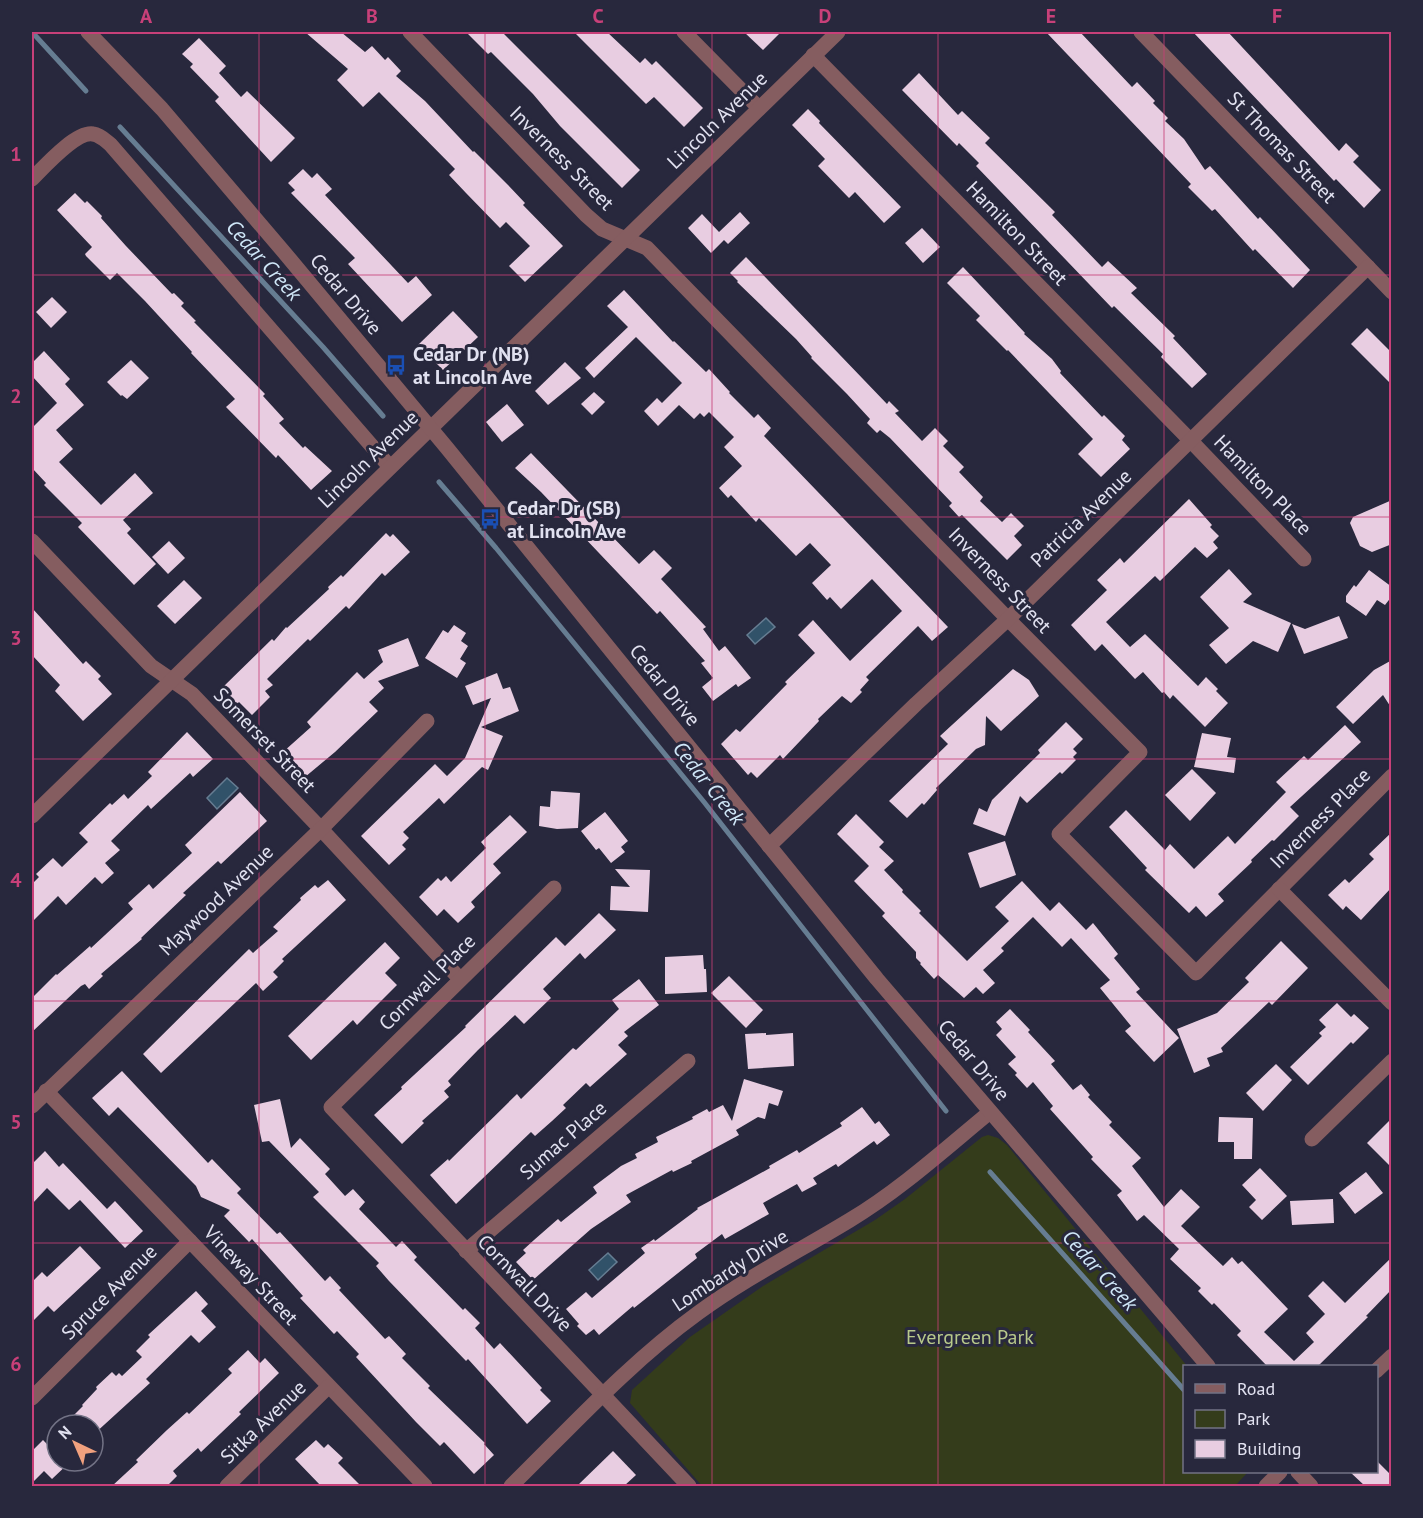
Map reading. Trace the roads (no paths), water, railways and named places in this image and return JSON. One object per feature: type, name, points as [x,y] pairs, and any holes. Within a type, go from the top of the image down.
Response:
[{"type":"street","name":"Cedar Drive","points":[[88,32],[188,139],[430,428],[877,979],[1207,1365]]},
{"type":"street","name":"Inverness Street","points":[[410,32],[586,215],[602,229],[647,248],[1140,752],[1059,834],[1196,973],[1279,890]]},
{"type":"street","points":[[684,32],[759,108]]},
{"type":"street","name":"Lincoln Avenue","points":[[32,816],[838,32]]},
{"type":"street","name":"St Thomas Street","points":[[1141,32],[1392,292]]},
{"type":"street","name":"Hamilton Street","points":[[813,56],[1191,441]]},
{"type":"street","points":[[32,179],[81,136],[92,134],[100,136],[110,144],[390,467]]},
{"type":"street","name":"Patricia Avenue","points":[[769,846],[1008,619],[1368,267]]},
{"type":"street","name":"Hamilton Place","points":[[1191,441],[1304,559]]},
{"type":"street","name":"Somerset Street","points":[[32,541],[151,666],[192,694],[460,979]]},
{"type":"street","name":"Maywood Avenue","points":[[32,1106],[321,829],[427,721]]},
{"type":"street","name":"Inverness Place","points":[[1279,890],[1392,776]]},
{"type":"street","name":"Cornwall Place","points":[[331,1107],[554,888]]},
{"type":"street","points":[[1279,890],[1392,1003]]},
{"type":"street","name":"Sumac Place","points":[[466,1251],[688,1061]]},
{"type":"street","points":[[1312,1139],[1392,1061]]},
{"type":"street","name":"Vineway Street","points":[[46,1091],[425,1486]]},
{"type":"street","name":"Cornwall Drive","points":[[331,1107],[689,1486]]},
{"type":"street","name":"Lombardy Drive","points":[[511,1486],[603,1395],[697,1313],[741,1283],[870,1207],[897,1188],[990,1112]]},
{"type":"street","name":"Spruce Avenue","points":[[32,1398],[190,1241]]},
{"type":"street","points":[[1378,1370],[1392,1356]]},
{"type":"street","name":"Sitka Avenue","points":[[227,1486],[328,1387]]},
{"type":"street","points":[[1266,1486],[1279,1473]]},
{"type":"street","points":[[1299,1473],[1311,1486]]},
{"type":"water","points":[[766,618],[775,627],[755,644],[747,635]]},
{"type":"water","points":[[227,778],[238,788],[217,809],[207,798]]},
{"type":"water","points":[[608,1253],[617,1262],[598,1280],[589,1270]]},
{"type":"waterway","name":"Cedar Creek","points":[[32,32],[86,91]]},
{"type":"waterway","name":"Cedar Creek","points":[[120,127],[323,347],[383,416]]},
{"type":"waterway","name":"Cedar Creek","points":[[439,482],[496,548],[704,802],[946,1111]]},
{"type":"waterway","name":"Cedar Creek","points":[[990,1172],[1183,1389]]},
{"type":"place","name":"Cedar Dr (NB) at Lincoln Ave","points":[[396,365]]},
{"type":"place","name":"Cedar Dr (SB) at Lincoln Ave","points":[[490,519]]},
{"type":"park label","name":"Evergreen Park","points":[[970,1337]]}]
